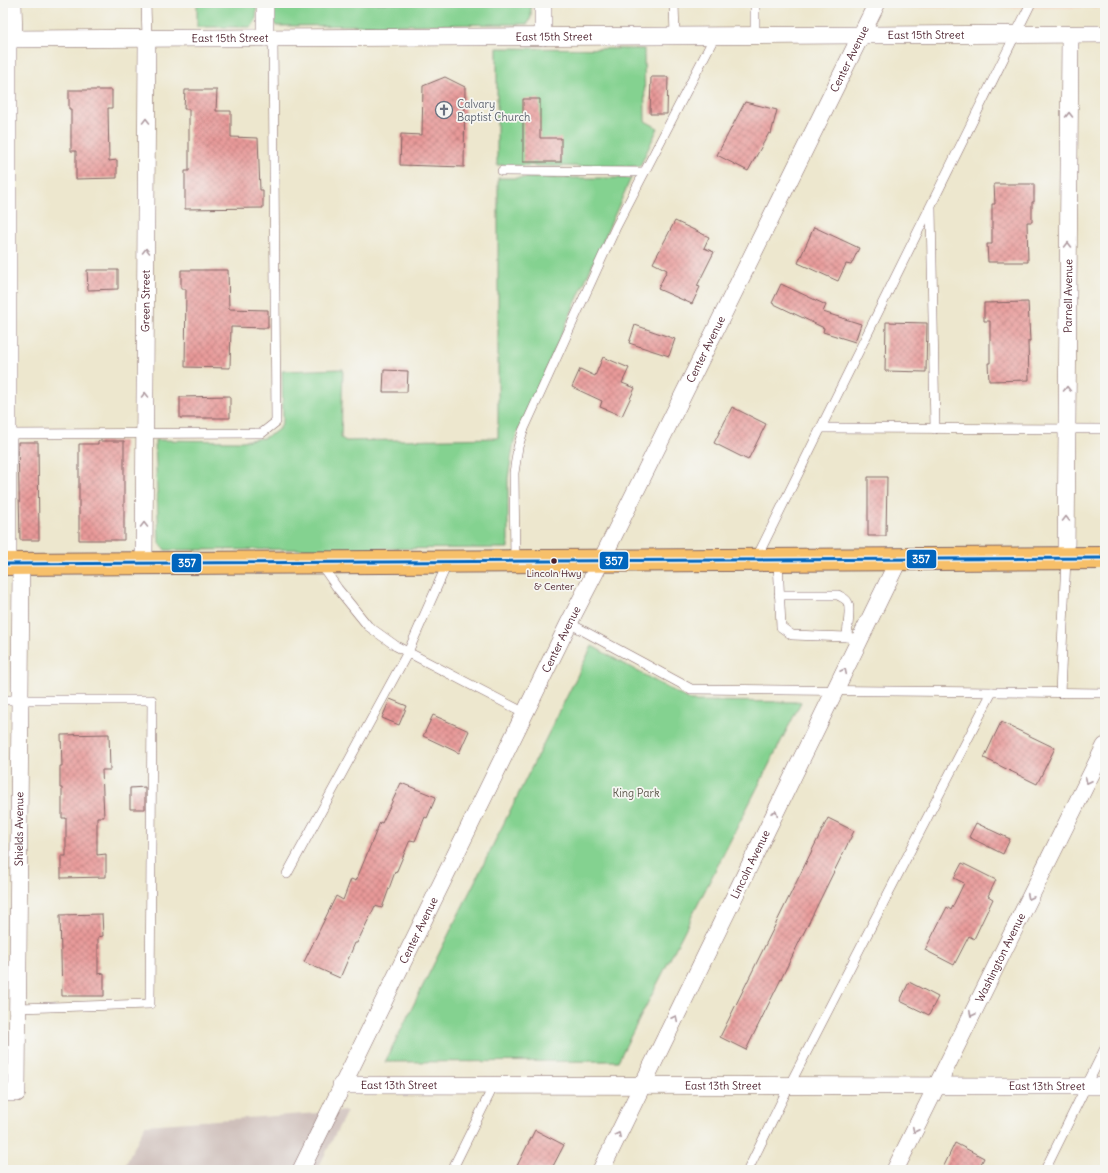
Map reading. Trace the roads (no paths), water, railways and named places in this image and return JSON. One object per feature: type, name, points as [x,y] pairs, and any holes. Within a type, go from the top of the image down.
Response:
[{"type":"main road","points":[[11,564],[601,562],[1105,558]]},
{"type":"street","name":"Shields Avenue","points":[[10,1093],[18,1008],[20,700],[11,564],[6,434],[8,39],[14,3]]},
{"type":"street","points":[[265,3],[269,38]]},
{"type":"street","points":[[542,3],[543,37]]},
{"type":"street","name":"Center Avenue","points":[[300,1170],[524,713],[601,562],[877,3]]},
{"type":"street","name":"Parnell Avenue","points":[[1066,558],[1070,34]]},
{"type":"street","name":"East 15th Street","points":[[8,39],[1105,34]]},
{"type":"street","name":"Green Street","points":[[144,564],[147,39]]},
{"type":"street","name":"Lincoln Avenue","points":[[601,1170],[835,691],[853,638],[899,559]]},
{"type":"street","name":"Washington Avenue","points":[[895,1170],[1105,746]]},
{"type":"street","name":"East 13th Street","points":[[342,1085],[1105,1086]]},
{"type":"lane","points":[[146,3],[147,39]]},
{"type":"lane","points":[[674,3],[675,36]]},
{"type":"lane","points":[[755,3],[755,36]]},
{"type":"lane","points":[[756,561],[1031,3]]},
{"type":"lane","points":[[515,562],[514,473],[518,447],[524,431],[616,227],[715,36]]},
{"type":"lane","points":[[6,434],[262,433],[276,422],[269,38]]},
{"type":"lane","points":[[502,171],[644,172]]},
{"type":"lane","points":[[931,206],[935,429]]},
{"type":"lane","points":[[821,428],[1105,429]]},
{"type":"lane","points":[[1060,693],[1066,558]]},
{"type":"lane","points":[[778,561],[779,595],[781,628],[792,635],[853,638],[848,603],[846,599],[838,595],[779,595]]},
{"type":"lane","points":[[287,874],[408,652],[448,562]]},
{"type":"lane","points":[[320,563],[338,589],[368,626],[396,646],[524,713]]},
{"type":"lane","points":[[569,623],[691,689],[1105,693]]},
{"type":"lane","points":[[748,1170],[789,1086],[992,692]]},
{"type":"lane","points":[[3,700],[152,700],[150,1004],[18,1008]]},
{"type":"lane","points":[[1045,1170],[1105,1048]]},
{"type":"lane","points":[[452,1170],[494,1085]]},
{"type":"place","name":"Calvary Baptist Church","points":[[444,110]]},
{"type":"place","name":"Lincoln Hwy & Center","points":[[554,561]]},
{"type":"park label","name":"King Park","points":[[636,793]]}]
